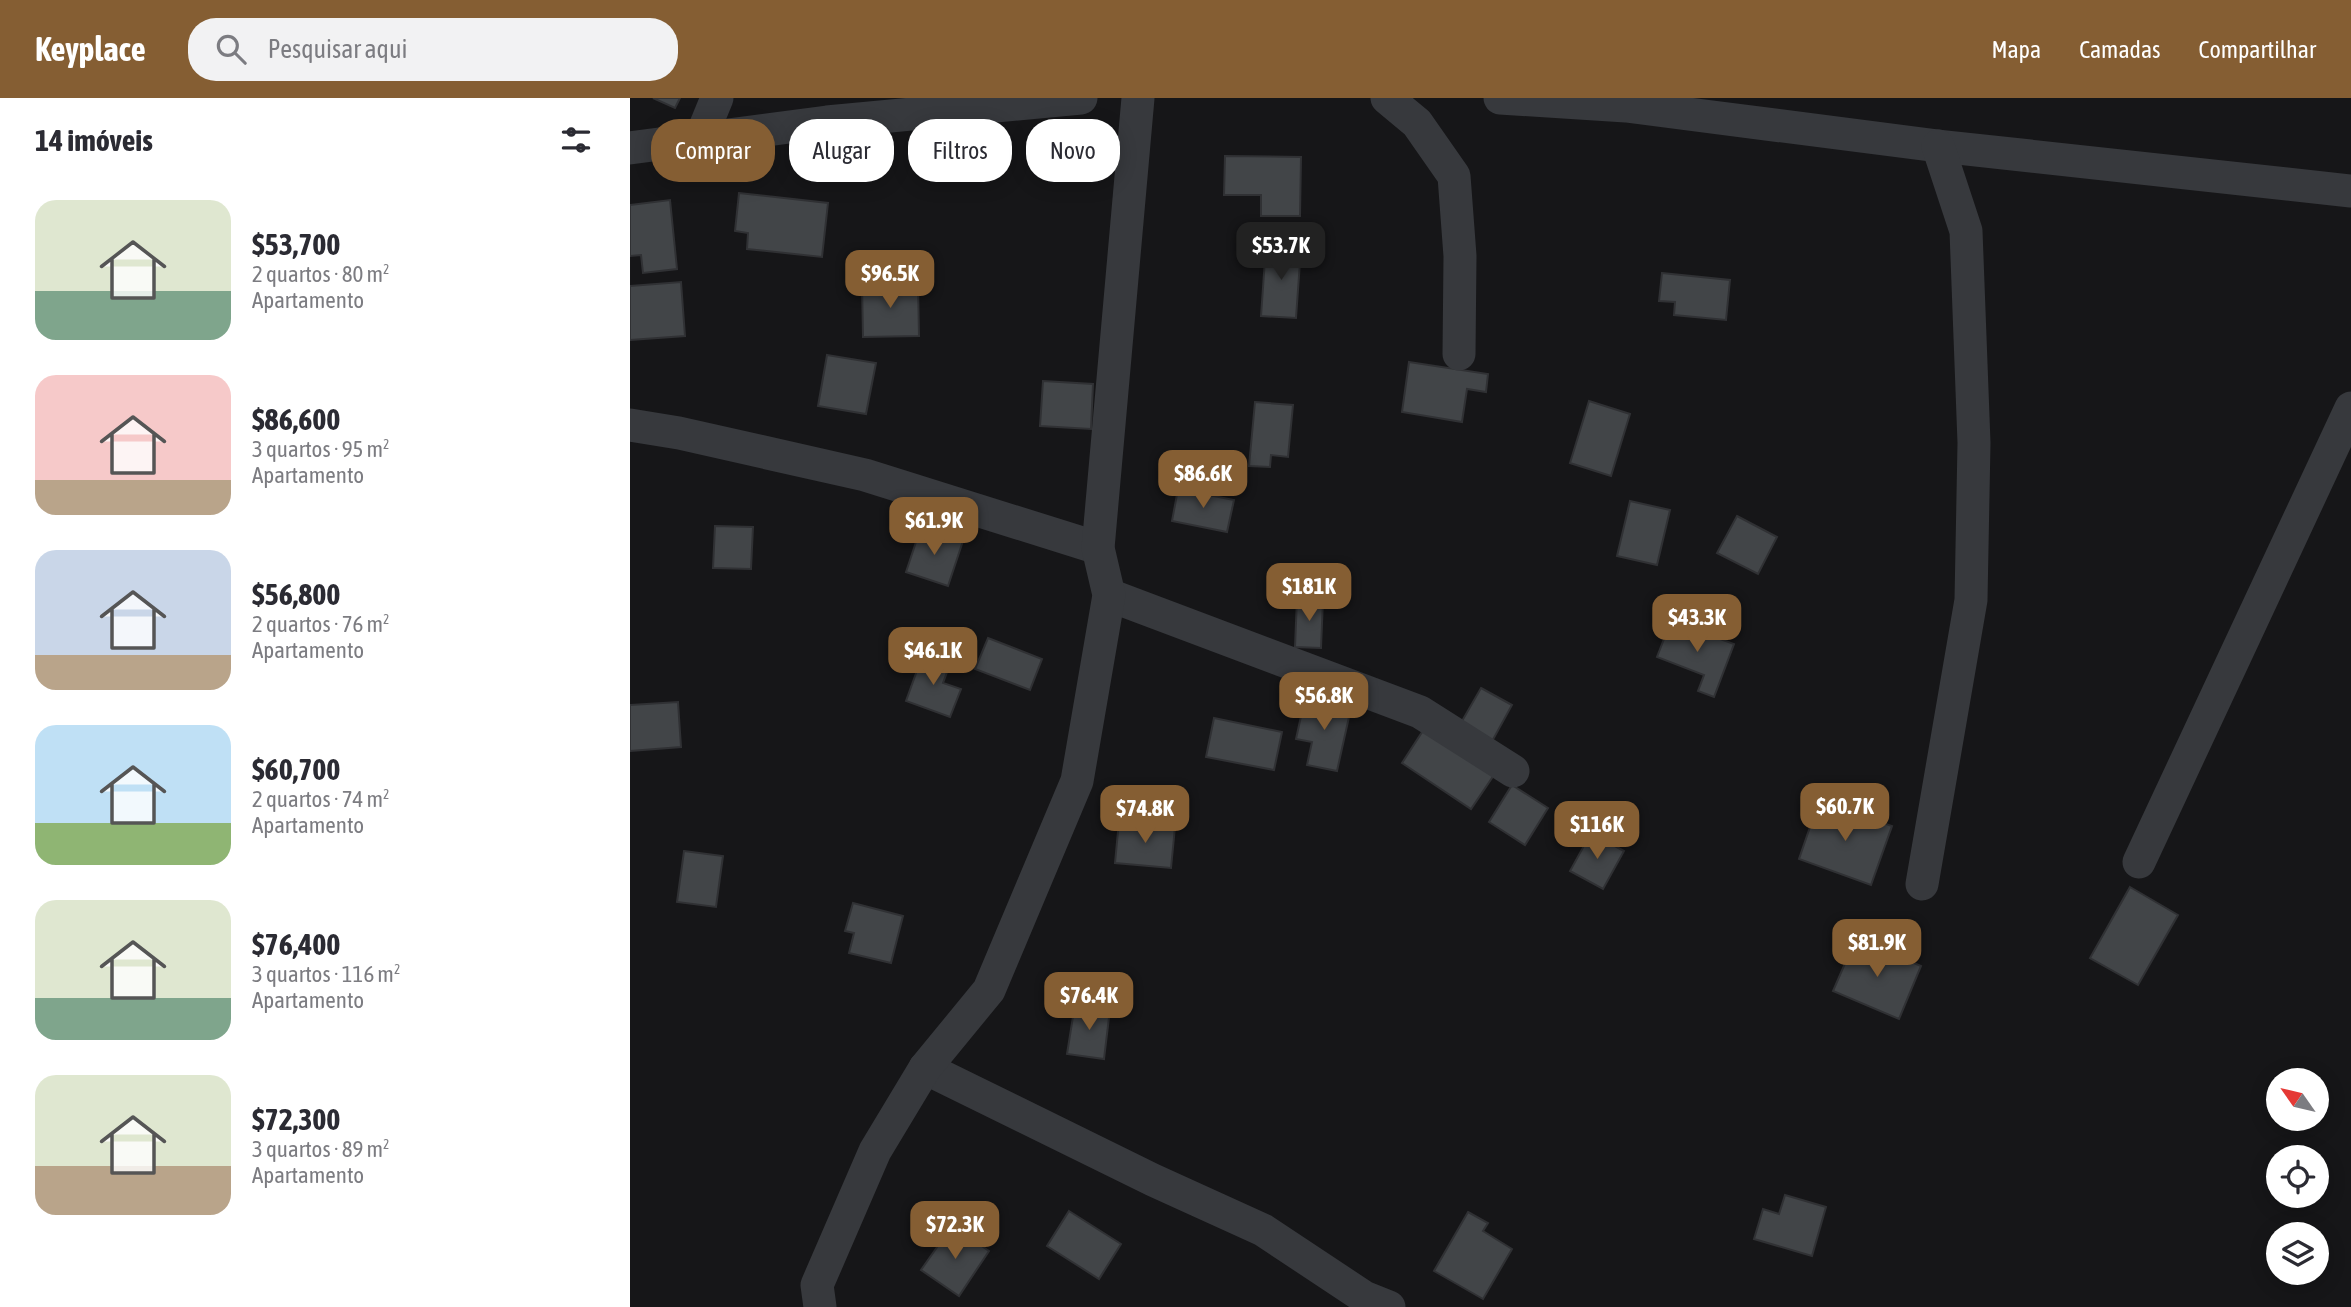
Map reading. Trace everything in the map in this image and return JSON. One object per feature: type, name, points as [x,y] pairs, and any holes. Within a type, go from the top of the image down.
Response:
[{"type":"street","points":[[709,119],[718,98]]},
{"type":"street","points":[[775,128],[1081,98]]},
{"type":"street","points":[[820,1307],[817,1285],[875,1151],[925,1068],[989,990],[1077,781],[1109,594],[1098,548],[1138,98]]},
{"type":"street","points":[[1387,98],[1417,123],[1454,176],[1460,256],[1459,355]]},
{"type":"street","points":[[1500,98],[1628,102],[1938,146],[2351,191]]},
{"type":"street","points":[[630,148],[651,145]]},
{"type":"street","points":[[1922,884],[1971,600],[1974,443],[1966,232],[1938,146]]},
{"type":"street","points":[[2139,862],[2351,408]]},
{"type":"street","points":[[630,425],[679,433],[864,475],[1098,548]]},
{"type":"street","points":[[1109,594],[1420,712],[1513,771]]},
{"type":"street","points":[[925,1068],[1153,1180],[1263,1230],[1364,1297],[1389,1307]]},
{"type":"building","points":[[653,98],[680,98],[675,108]]},
{"type":"building","points":[[1225,156],[1301,157],[1300,216],[1261,216],[1261,195],[1224,195]]},
{"type":"building","points":[[739,193],[828,203],[822,257],[747,249],[748,233],[735,231]]},
{"type":"building","points":[[670,200],[677,269],[643,273],[641,255],[630,256],[630,205]]},
{"type":"building","points":[[1266,245],[1301,248],[1296,318],[1261,316]]},
{"type":"building","points":[[1662,273],[1730,280],[1726,320],[1674,315],[1675,302],[1659,301]]},
{"type":"building","points":[[681,282],[685,336],[630,340],[630,286]]},
{"type":"building","points":[[862,284],[918,284],[919,336],[863,337]]},
{"type":"building","points":[[827,355],[876,363],[866,414],[818,406]]},
{"type":"building","points":[[1409,362],[1488,374],[1486,392],[1467,389],[1462,422],[1402,412]]},
{"type":"building","points":[[1043,381],[1093,384],[1091,429],[1040,426]]},
{"type":"building","points":[[1589,401],[1630,414],[1611,476],[1570,463]]},
{"type":"building","points":[[1255,402],[1293,405],[1288,457],[1271,455],[1270,467],[1249,466]]},
{"type":"building","points":[[1178,489],[1234,500],[1227,532],[1172,521]]},
{"type":"building","points":[[1630,501],[1670,510],[1657,565],[1617,556]]},
{"type":"building","points":[[1737,516],[1777,537],[1758,574],[1717,553]]},
{"type":"building","points":[[715,526],[753,527],[751,569],[713,568]]},
{"type":"building","points":[[921,527],[963,541],[948,586],[906,572]]},
{"type":"building","points":[[1297,598],[1323,600],[1321,648],[1295,647]]},
{"type":"building","points":[[1671,621],[1734,644],[1714,697],[1698,691],[1704,675],[1657,657]]},
{"type":"building","points":[[988,638],[1042,659],[1030,690],[975,669]]},
{"type":"building","points":[[923,654],[950,664],[943,683],[961,689],[950,717],[906,701]]},
{"type":"building","points":[[1481,688],[1512,705],[1490,745],[1458,728]]},
{"type":"building","points":[[1305,698],[1351,708],[1337,771],[1307,765],[1312,742],[1296,739]]},
{"type":"building","points":[[678,702],[681,747],[630,751],[630,705]]},
{"type":"building","points":[[1214,718],[1282,732],[1274,770],[1206,757]]},
{"type":"building","points":[[1428,723],[1498,769],[1471,809],[1402,763]]},
{"type":"building","points":[[1512,785],[1548,808],[1525,845],[1489,822]]},
{"type":"building","points":[[1819,801],[1892,826],[1871,885],[1799,859]]},
{"type":"building","points":[[1119,821],[1175,827],[1171,868],[1115,863]]},
{"type":"building","points":[[1591,833],[1624,851],[1603,889],[1570,871]]},
{"type":"building","points":[[684,851],[723,856],[716,907],[677,902]]},
{"type":"building","points":[[2130,887],[2178,915],[2138,985],[2090,958]]},
{"type":"building","points":[[853,903],[903,916],[891,963],[849,953],[854,933],[845,931]]},
{"type":"building","points":[[1856,938],[1921,966],[1899,1019],[1833,991]]},
{"type":"building","points":[[1075,1004],[1110,1009],[1104,1059],[1067,1054]]},
{"type":"building","points":[[1785,1195],[1826,1207],[1812,1256],[1754,1239],[1763,1209],[1779,1214]]},
{"type":"building","points":[[1069,1211],[1121,1244],[1099,1279],[1047,1246]]},
{"type":"building","points":[[1468,1212],[1488,1223],[1483,1231],[1512,1249],[1483,1299],[1434,1271]]},
{"type":"building","points":[[952,1226],[989,1251],[959,1296],[921,1270]]}]
